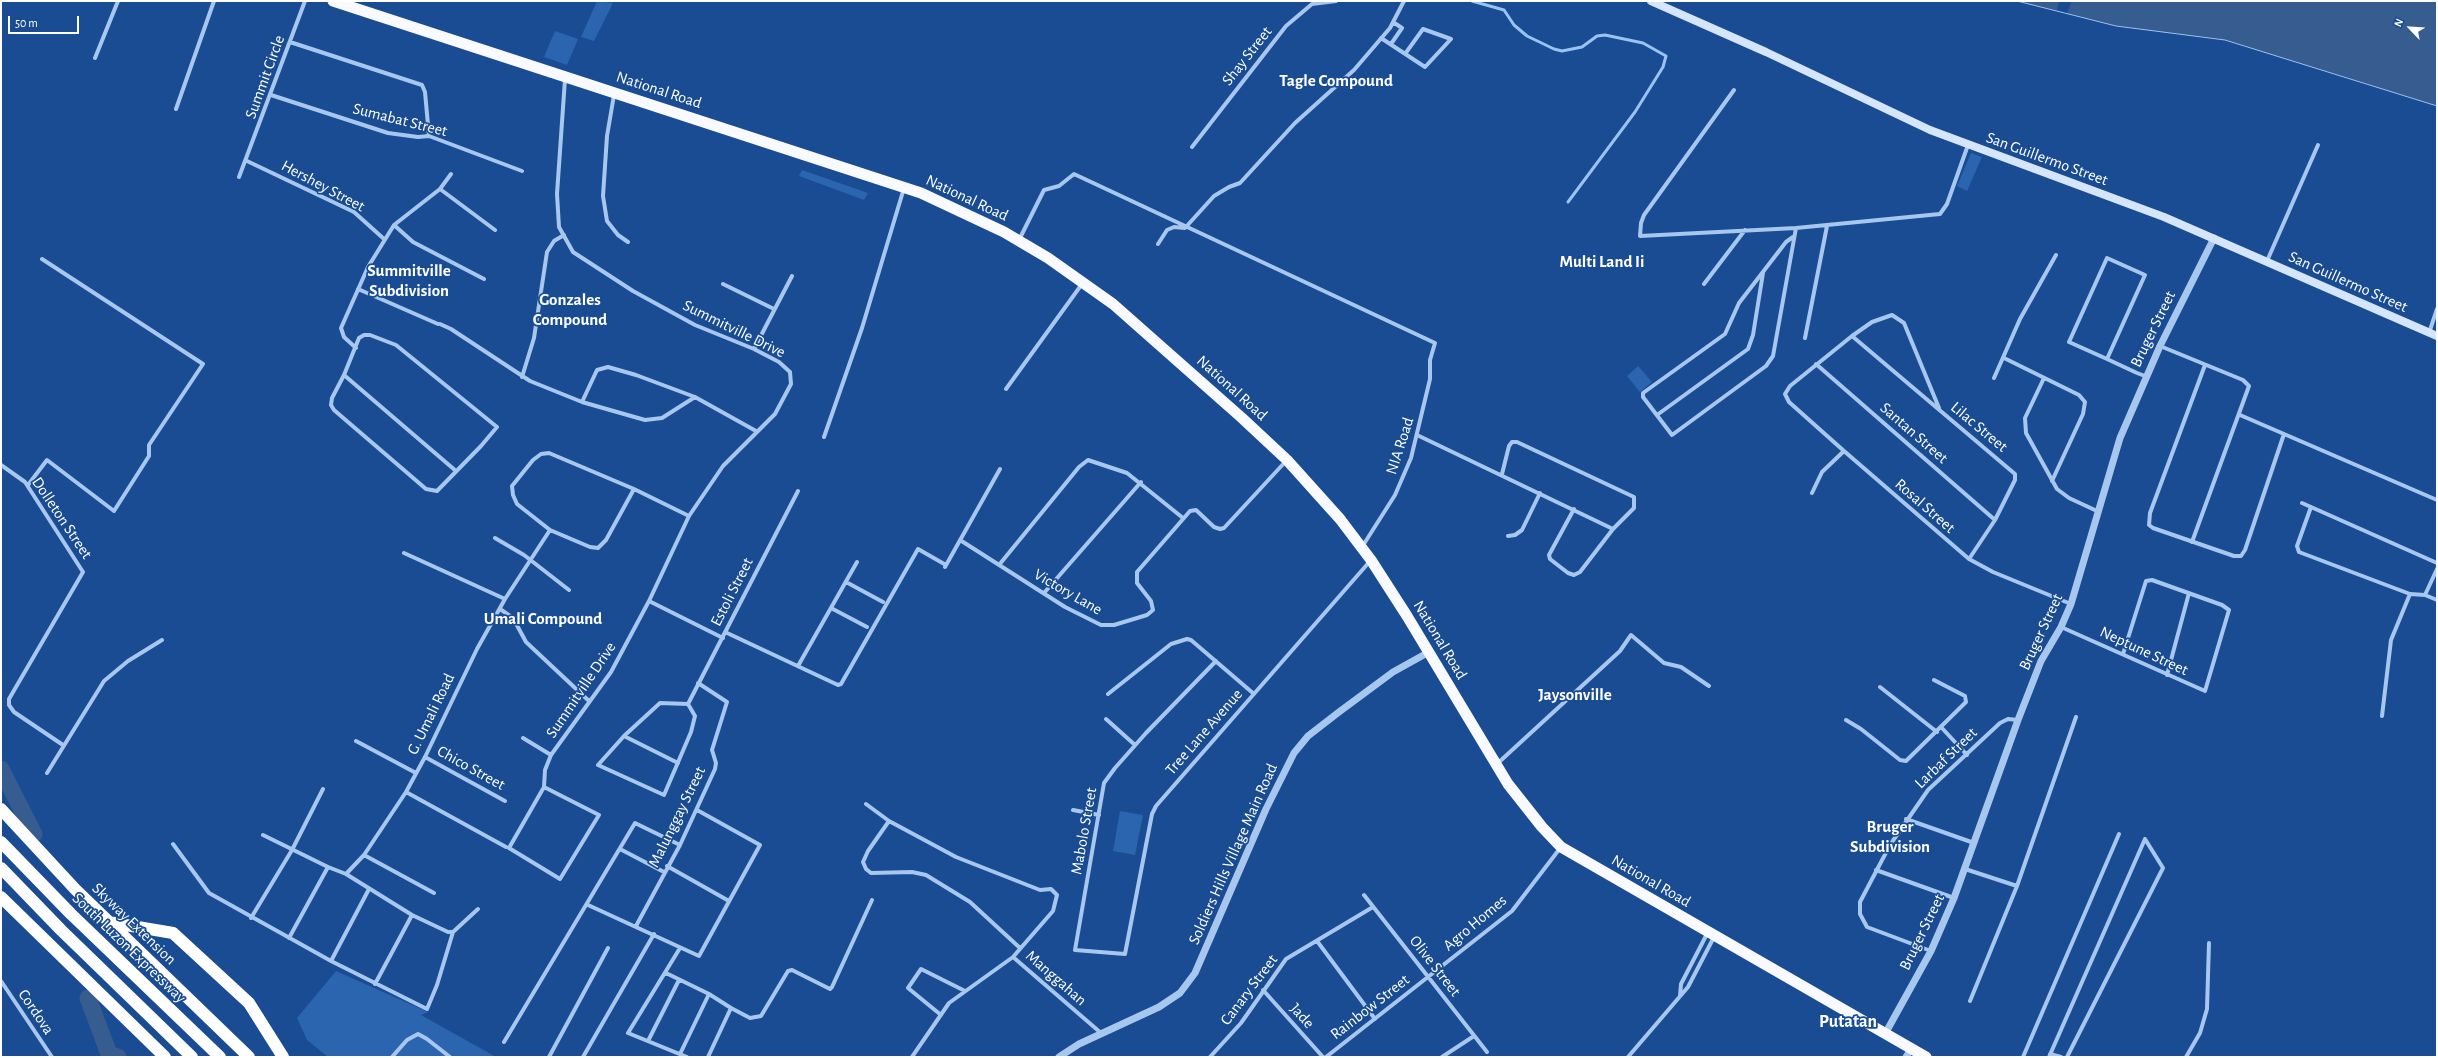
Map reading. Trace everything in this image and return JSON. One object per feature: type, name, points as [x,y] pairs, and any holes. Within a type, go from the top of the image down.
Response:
[{"type":"highway","name":"National Road","points":[[333,1],[904,187],[952,207],[1019,241],[1084,282],[1129,318],[1287,460],[1340,519],[1371,560],[1496,764],[1538,824],[1561,847],[1885,1034],[1909,1053],[1926,1057]]},
{"type":"highway","name":"Skyway Extension","points":[[1,809],[90,904],[249,1057]]},
{"type":"highway","name":"South Luzon Expressway","points":[[1,842],[71,914],[220,1057]]},
{"type":"highway","points":[[1,868],[61,930],[192,1057]]},
{"type":"highway","points":[[1,897],[165,1057]]},
{"type":"highway","points":[[108,922],[173,933],[248,1003],[283,1057]]},
{"type":"main road","name":"San Guillermo Street","points":[[1651,1],[1766,52],[1930,130],[2110,196],[2214,238],[2433,335]]},
{"type":"street","points":[[95,58],[118,1]]},
{"type":"street","points":[[176,109],[214,1]]},
{"type":"street","name":"Summit Circle","points":[[239,177],[247,161],[305,1]]},
{"type":"street","name":"Shay Street","points":[[1192,147],[1284,28],[1312,3],[1336,1]]},
{"type":"street","points":[[1158,244],[1170,228],[1185,228],[1214,196],[1229,187],[1240,183],[1295,123],[1354,70],[1393,22],[1404,1]]},
{"type":"street","points":[[1391,44],[1402,28],[1393,22]]},
{"type":"street","points":[[1381,38],[1391,44],[1405,54],[1425,67],[1451,39],[1423,29],[1405,54]]},
{"type":"street","points":[[290,42],[422,85],[425,92],[429,136]]},
{"type":"street","name":"Summitville Drive","points":[[544,787],[545,770],[551,755],[611,672],[649,601],[689,516],[724,466],[756,431],[775,414],[791,384],[790,372],[779,362],[754,349],[695,324],[633,291],[573,252],[559,227],[557,194],[566,76]]},
{"type":"street","points":[[1734,90],[1644,215],[1641,223],[1640,236],[1828,226],[1940,214],[1947,204],[1968,145]]},
{"type":"street","points":[[615,92],[607,136],[603,196],[609,224],[618,235],[628,242]]},
{"type":"street","name":"Sumabat Street","points":[[271,95],[388,132],[418,137],[429,136],[522,171]]},
{"type":"street","points":[[2267,261],[2318,145]]},
{"type":"street","name":"Hershey Street","points":[[247,161],[354,212],[384,239]]},
{"type":"street","points":[[356,348],[344,337],[340,328],[384,239],[394,225],[440,189],[451,174]]},
{"type":"street","points":[[1019,241],[1044,190],[1059,186],[1074,174],[1185,228]]},
{"type":"street","points":[[824,437],[862,328],[904,187]]},
{"type":"street","points":[[440,189],[495,230]]},
{"type":"street","points":[[394,225],[413,242],[484,279]]},
{"type":"street","points":[[1806,338],[1828,226]]},
{"type":"street","name":"NIA Road","points":[[1185,228],[1435,344],[1430,360],[1430,379],[1417,435],[1404,478],[1362,548]]},
{"type":"street","points":[[1793,237],[1786,242],[1736,308],[1725,334],[1643,393],[1643,397],[1670,434],[1675,434],[1770,361],[1777,343],[1793,237],[1796,228]]},
{"type":"street","points":[[1704,284],[1744,230]]},
{"type":"street","points":[[522,377],[534,338],[547,252],[554,241],[564,235]]},
{"type":"street","name":"Bruger Street","points":[[1885,1034],[1931,951],[1954,898],[2018,720],[2041,661],[2061,627],[2071,604],[2086,558],[2097,511],[2120,438],[2145,376],[2214,238]]},
{"type":"street","points":[[1994,378],[2020,319],[2056,255]]},
{"type":"street","points":[[2107,359],[2145,275],[2107,258],[2069,342],[2107,359],[2145,376]]},
{"type":"street","points":[[28,485],[47,460],[114,511],[149,456],[148,445],[203,364],[42,259]]},
{"type":"street","points":[[1657,415],[1748,349],[1753,334],[1764,272]]},
{"type":"street","points":[[754,349],[792,276]]},
{"type":"street","points":[[1006,388],[1084,282]]},
{"type":"street","points":[[723,284],[774,309]]},
{"type":"street","points":[[358,290],[451,329],[522,377],[582,402],[645,420],[662,418],[694,397]]},
{"type":"street","points":[[2433,335],[2437,309]]},
{"type":"street","points":[[1816,364],[1852,336],[1884,316],[1892,315],[1904,324],[1939,408]]},
{"type":"street","points":[[364,335],[370,335],[396,345],[497,427],[437,491],[431,492],[334,410],[332,398],[344,375],[359,338],[364,335]]},
{"type":"street","name":"Lilac Street","points":[[1852,336],[1939,408],[2015,474],[2016,480],[1995,520],[1970,560]]},
{"type":"street","points":[[2160,346],[2248,383],[2248,390],[2240,415],[2192,542]]},
{"type":"street","points":[[2004,358],[2080,395],[2085,402],[2086,407],[2052,481]]},
{"type":"street","name":"Rosal Street","points":[[1816,364],[1790,386],[1785,394],[1789,402],[1970,560],[1993,572],[2071,604]]},
{"type":"street","name":"Santan Street","points":[[1816,364],[1995,520]]},
{"type":"street","points":[[2205,365],[2148,519],[2149,525],[2153,528],[2234,556],[2243,554],[2284,434]]},
{"type":"street","points":[[582,402],[597,370],[608,367],[636,375],[694,397],[756,431]]},
{"type":"street","points":[[344,375],[456,472]]},
{"type":"street","points":[[2044,378],[2025,418],[2025,428],[2052,481],[2063,494],[2097,511]]},
{"type":"street","points":[[2240,415],[2437,500]]},
{"type":"street","points":[[1417,435],[1502,474],[1614,529]]},
{"type":"street","points":[[1502,474],[1509,446],[1512,442],[1517,442],[1634,497],[1634,508],[1614,529],[1580,572],[1574,575],[1568,573],[1550,559],[1548,554],[1574,509]]},
{"type":"street","points":[[1812,493],[1822,472],[1844,451]]},
{"type":"street","points":[[634,489],[606,540],[598,548],[590,547],[550,530],[517,504],[513,495],[512,486],[533,460],[541,454],[549,453],[634,489],[689,516]]},
{"type":"street","points":[[999,565],[1083,463],[1088,460],[1127,473],[1141,482],[1184,518],[1194,509],[1214,528],[1220,530],[1224,528],[1287,460]]},
{"type":"street","name":"Dolleton Street","points":[[1,464],[28,485],[83,572],[9,699],[9,705],[14,712],[63,744]]},
{"type":"street","points":[[725,632],[835,684],[841,684],[918,549],[945,566],[1000,469]]},
{"type":"street","points":[[1044,593],[1141,482]]},
{"type":"street","name":"Estoli Street","points":[[688,704],[798,491]]},
{"type":"street","points":[[1508,536],[1515,535],[1522,530],[1540,493]]},
{"type":"street","points":[[2302,503],[2437,562]]},
{"type":"street","points":[[2311,507],[2297,546],[2299,552],[2410,594],[2425,595],[2437,600]]},
{"type":"street","name":"Victory Lane","points":[[960,540],[1066,607],[1100,625],[1114,625],[1147,615],[1153,610],[1153,606],[1137,583],[1137,572],[1184,518]]},
{"type":"street","name":"G. Umali Road","points":[[346,874],[364,856],[406,792],[425,757],[477,649],[505,599],[550,530]]},
{"type":"street","points":[[494,538],[530,560],[569,590]]},
{"type":"street","points":[[404,553],[505,599]]},
{"type":"street","name":"Tree Lane Avenue","points":[[1125,954],[1152,814],[1156,806],[1371,560]]},
{"type":"street","points":[[798,666],[857,562]]},
{"type":"street","points":[[2425,595],[2437,569]]},
{"type":"street","points":[[2123,654],[2146,581],[2152,580],[2189,593],[2167,675]]},
{"type":"street","points":[[846,582],[883,602]]},
{"type":"street","name":"Neptune Street","points":[[2061,627],[2205,691],[2229,610],[2222,605],[2189,593]]},
{"type":"street","points":[[2382,716],[2391,640],[2410,594]]},
{"type":"street","points":[[649,601],[722,638]]},
{"type":"street","points":[[831,608],[867,627]]},
{"type":"street","points":[[500,609],[513,618],[526,642],[589,701]]},
{"type":"street","points":[[1496,764],[1620,651],[1631,635],[1664,664],[1681,667],[1709,686]]},
{"type":"street","points":[[47,773],[63,744],[104,681],[128,661],[162,640]]},
{"type":"street","points":[[1108,694],[1176,641],[1192,640],[1254,694]]},
{"type":"street","name":"Soldiers Hills Village Main Road","points":[[1059,1057],[1101,1033],[1172,1000],[1188,983],[1202,958],[1283,773],[1294,753],[1308,736],[1392,672],[1428,652]]},
{"type":"street","name":"Mabolo Street","points":[[1125,954],[1075,950],[1104,783],[1135,745],[1216,661]]},
{"type":"street","points":[[1846,720],[1905,762],[1964,704],[1966,698],[1934,680]]},
{"type":"street","name":"Malunggay Street","points":[[636,926],[667,866],[680,845],[715,769],[712,750],[727,702],[698,683]]},
{"type":"street","points":[[1880,687],[1937,732]]},
{"type":"street","points":[[660,703],[688,704],[695,716],[678,763],[664,795],[598,765],[624,736],[660,703]]},
{"type":"street","points":[[1970,1001],[2017,886],[2076,717]]},
{"type":"street","points":[[1106,719],[1135,745]]},
{"type":"street","name":"Larbaf Street","points":[[1931,951],[1867,927],[1860,914],[1860,902],[1876,870],[1906,819],[1933,784],[2000,723],[2008,719],[2018,720]]},
{"type":"street","points":[[1941,727],[1966,755]]},
{"type":"street","points":[[624,736],[678,763]]},
{"type":"street","points":[[523,738],[551,755]]},
{"type":"street","points":[[356,742],[416,773]]},
{"type":"street","name":"Chico Street","points":[[425,757],[505,801]]},
{"type":"street","points":[[544,787],[599,815],[560,879],[509,848],[544,787]]},
{"type":"street","points":[[251,918],[292,850],[323,789]]},
{"type":"street","points":[[406,792],[506,846]]},
{"type":"street","points":[[866,804],[889,821],[956,857],[1040,890],[1051,890],[1057,894],[1053,911],[1013,957]]},
{"type":"street","points":[[588,904],[699,956],[760,845],[697,810]]},
{"type":"street","points":[[1073,810],[1099,815]]},
{"type":"street","points":[[1906,819],[1975,843]]},
{"type":"street","points":[[889,821],[868,851],[863,862],[866,869],[871,873],[912,872],[926,874],[970,902],[1020,948]]},
{"type":"street","points":[[504,1042],[588,904],[635,823],[680,845]]},
{"type":"street","points":[[2023,1057],[2119,834]]},
{"type":"street","points":[[263,835],[328,867],[346,874],[412,914],[444,930],[453,932]]},
{"type":"street","points":[[2061,1057],[2050,1056],[2145,839],[2163,868],[2066,1057]]},
{"type":"street","points":[[173,844],[210,893],[251,918],[330,961],[427,1009],[437,985],[453,932],[478,909]]},
{"type":"street","name":"Agro Homes","points":[[1429,976],[1512,911],[1561,847]]},
{"type":"street","points":[[620,849],[664,872]]},
{"type":"street","points":[[364,856],[434,893]]},
{"type":"street","points":[[667,866],[729,901]]},
{"type":"street","points":[[289,938],[328,867]]},
{"type":"street","points":[[1965,869],[2017,886]]},
{"type":"street","points":[[1876,870],[1954,898]]},
{"type":"street","points":[[330,961],[369,889]]},
{"type":"street","name":"Olive Street","points":[[1364,895],[1429,976],[1487,1052]]},
{"type":"street","points":[[666,974],[708,994],[750,1018],[761,1016],[788,971],[792,970],[830,989],[832,987],[872,900]]},
{"type":"street","name":"Canary Street","points":[[1210,1057],[1241,1023],[1286,959],[1317,942],[1373,907]]},
{"type":"street","points":[[374,984],[412,914]]},
{"type":"street","points":[[583,1057],[654,934]]},
{"type":"street","points":[[1680,997],[1681,984],[1711,934]]},
{"type":"street","points":[[1628,1057],[1665,1017],[1688,987],[1711,934]]},
{"type":"street","points":[[1317,942],[1375,1019]]},
{"type":"street","points":[[2186,1057],[2202,1029],[2207,1009],[2209,943]]},
{"type":"street","points":[[549,1057],[608,948]]},
{"type":"street","points":[[680,948],[666,974],[628,1033],[687,1057]]},
{"type":"street","name":"Manggahan","points":[[912,1057],[949,1003],[1013,957],[1101,1033]]},
{"type":"street","points":[[941,1015],[908,988],[921,969],[965,991]]},
{"type":"street","name":"Rainbow Street","points":[[1326,1057],[1429,976]]},
{"type":"street","points":[[648,1041],[679,980]]},
{"type":"street","name":"Cordova","points":[[1,981],[52,1057]]},
{"type":"street","name":"Jade","points":[[1263,990],[1323,1057]]},
{"type":"street","points":[[680,1054],[708,994]]},
{"type":"street","points":[[708,1057],[731,1008]]},
{"type":"street","points":[[392,1057],[407,1040],[418,1034],[428,1039],[450,1057]]},
{"type":"street","points":[[1442,1057],[1474,1036]]},
{"type":"shaded area","points":[[597,1],[613,3],[594,41],[581,37]]},
{"type":"shaded area","points":[[2017,1],[2437,1],[2437,106],[2225,40],[2116,26]]},
{"type":"shaded area","points":[[555,31],[578,39],[567,65],[544,57]]},
{"type":"shaded area","points":[[1971,153],[1982,157],[1967,191],[1957,186]]},
{"type":"shaded area","points":[[802,170],[868,193],[864,200],[799,176]]},
{"type":"shaded area","points":[[1638,366],[1652,382],[1640,392],[1627,376]]},
{"type":"shaded area","points":[[1120,811],[1143,815],[1135,855],[1113,851]]},
{"type":"shaded area","points":[[336,971],[428,1012],[421,1015],[496,1057],[328,1057],[307,1040],[297,1018]]},
{"type":"pier","points":[[2059,1],[2072,1],[2067,13],[2057,10]]},
{"type":"waterway","points":[[1472,1],[1504,10],[1514,25],[1527,36],[1554,49],[1562,51],[1582,47],[1597,36],[1605,35],[1643,43],[1666,56],[1663,67],[1635,112],[1568,202]]},
{"type":"waterway","points":[[1,769],[34,834]]},
{"type":"waterway","points":[[88,998],[109,1054],[118,1057]]},
{"type":"district","name":"Tagle Compound","points":[[1336,81]]},
{"type":"district","name":"Multi Land Ii","points":[[1602,262]]},
{"type":"district","name":"Summitville Subdivision","points":[[409,281]]},
{"type":"district","name":"Gonzales Compound","points":[[570,310]]},
{"type":"district","name":"Umali Compound","points":[[543,619]]},
{"type":"district","name":"Jaysonville","points":[[1575,695]]},
{"type":"district","name":"Bruger Subdivision","points":[[1890,837]]},
{"type":"district","name":"Putatan","points":[[1848,1022]]}]
